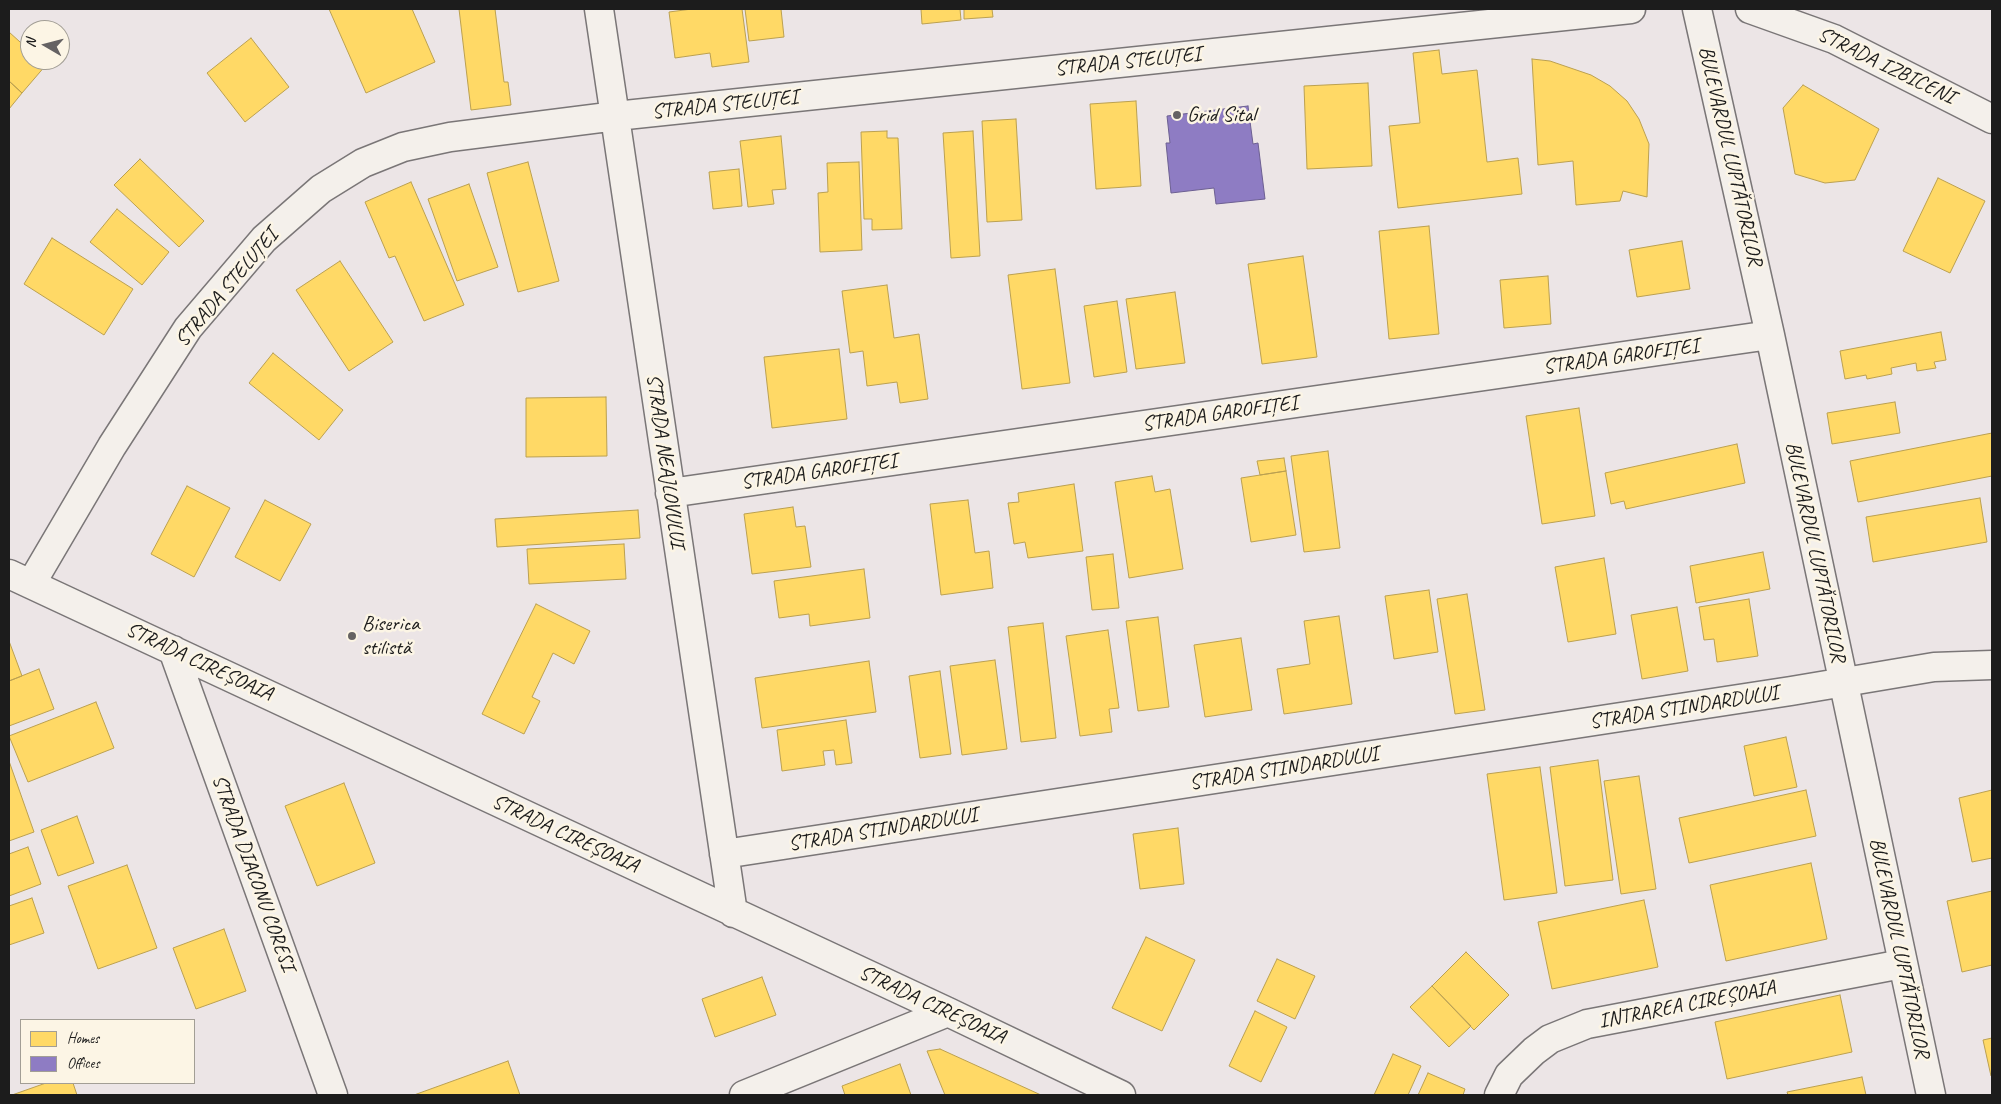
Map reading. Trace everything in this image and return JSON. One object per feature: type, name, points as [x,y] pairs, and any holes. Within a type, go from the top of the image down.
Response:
[{"type":"street","name":"STRADA NEAJLOVULUI","points":[[599,9],[733,913]]},
{"type":"street","name":"STRADA STELUȚEI","points":[[20,579],[112,446],[188,328],[264,239],[321,189],[363,163],[403,146],[450,137],[616,116],[1631,9]]},
{"type":"street","name":"BULEVARDUL LUPTĂTORILOR","points":[[1697,9],[1770,335],[1931,1095]]},
{"type":"street","name":"STRADA IZBICENI","points":[[1750,9],[1834,39],[1992,119]]},
{"type":"street","name":"STRADA GAROFIȚEI","points":[[670,493],[1770,335]]},
{"type":"street","name":"STRADA CIREȘOAIA","points":[[20,579],[948,1012],[1119,1095]]},
{"type":"street","name":"STRADA DIACONU CORESI","points":[[173,650],[333,1095]]},
{"type":"street","name":"STRADA STINDARDULUI","points":[[724,854],[1843,683],[1934,667],[1992,665]]},
{"type":"street","name":"INTRAREA CIREȘOAIA","points":[[1499,1095],[1509,1075],[1534,1051],[1550,1039],[1587,1024],[1902,964]]},
{"type":"street","points":[[744,1095],[948,1012]]},
{"type":"building: Homes","points":[[329,9],[412,9],[435,62],[366,93]]},
{"type":"building: Homes","points":[[459,9],[495,9],[504,82],[508,82],[511,105],[471,110]]},
{"type":"building: Homes","points":[[692,9],[742,9],[749,62],[712,67],[710,53],[675,58],[669,12]]},
{"type":"building: Homes","points":[[745,9],[781,9],[784,37],[749,41]]},
{"type":"building: Homes","points":[[921,9],[960,9],[961,20],[922,24]]},
{"type":"building: Homes","points":[[964,9],[992,9],[993,17],[964,19]]},
{"type":"building: Homes","points":[[9,32],[20,42],[20,70],[42,70],[22,93],[9,81]]},
{"type":"building: Homes","points":[[251,38],[289,87],[245,122],[207,73]]},
{"type":"building: Homes","points":[[1439,50],[1442,74],[1477,70],[1487,162],[1518,158],[1522,194],[1398,208],[1389,126],[1420,123],[1413,53]]},
{"type":"building: Homes","points":[[1532,59],[1550,61],[1591,75],[1610,86],[1627,101],[1639,119],[1649,144],[1647,197],[1623,191],[1620,201],[1576,205],[1573,161],[1538,165]]},
{"type":"building: Homes","points":[[9,81],[22,93],[9,109]]},
{"type":"building: Homes","points":[[1368,83],[1372,166],[1307,169],[1304,86]]},
{"type":"building: Homes","points":[[1803,85],[1879,129],[1855,180],[1825,183],[1795,174],[1783,108]]},
{"type":"building: Homes","points":[[1136,101],[1141,186],[1096,189],[1090,104]]},
{"type":"building: Homes","points":[[1016,119],[1022,220],[987,222],[982,121]]},
{"type":"building: Homes","points":[[887,131],[887,138],[898,138],[902,229],[872,230],[872,219],[864,219],[861,132]]},
{"type":"building: Homes","points":[[973,131],[980,256],[951,258],[943,133]]},
{"type":"building: Homes","points":[[781,136],[786,189],[772,190],[774,204],[748,207],[740,141]]},
{"type":"building: Homes","points":[[140,159],[204,221],[179,247],[114,185]]},
{"type":"building: Homes","points":[[528,162],[559,281],[518,292],[487,173]]},
{"type":"building: Homes","points":[[859,162],[862,250],[820,252],[818,193],[828,192],[827,163]]},
{"type":"building: Homes","points":[[739,169],[742,206],[713,209],[709,172]]},
{"type":"building: Homes","points":[[1938,178],[1985,201],[1950,273],[1903,251]]},
{"type":"building: Homes","points":[[411,182],[464,305],[424,321],[395,256],[389,258],[365,202]]},
{"type":"building: Homes","points":[[469,184],[498,267],[457,281],[428,199]]},
{"type":"building: Homes","points":[[117,209],[169,252],[142,285],[90,242]]},
{"type":"building: Homes","points":[[1429,226],[1439,334],[1389,339],[1379,231]]},
{"type":"building: Homes","points":[[52,238],[133,289],[104,335],[24,284]]},
{"type":"building: Homes","points":[[1682,241],[1690,289],[1637,297],[1629,250]]},
{"type":"building: Homes","points":[[1303,256],[1317,357],[1262,364],[1248,264]]},
{"type":"building: Homes","points":[[340,261],[393,342],[349,371],[296,290]]},
{"type":"building: Homes","points":[[1055,269],[1070,383],[1022,389],[1008,275]]},
{"type":"building: Homes","points":[[1548,276],[1551,324],[1504,328],[1500,280]]},
{"type":"building: Homes","points":[[887,285],[894,338],[919,334],[928,399],[900,403],[897,382],[867,386],[863,351],[850,353],[842,291]]},
{"type":"building: Homes","points":[[1175,292],[1185,363],[1136,369],[1126,299]]},
{"type":"building: Homes","points":[[1117,301],[1127,372],[1094,377],[1084,306]]},
{"type":"building: Homes","points":[[1941,332],[1946,360],[1934,362],[1936,368],[1917,371],[1916,363],[1891,368],[1892,374],[1867,379],[1866,375],[1845,379],[1840,351]]},
{"type":"building: Homes","points":[[839,349],[847,419],[772,428],[764,357]]},
{"type":"building: Homes","points":[[273,353],[343,410],[319,440],[249,383]]},
{"type":"building: Homes","points":[[606,397],[607,456],[526,457],[526,398]]},
{"type":"building: Homes","points":[[1895,402],[1900,433],[1832,444],[1827,413]]},
{"type":"building: Homes","points":[[1579,408],[1595,516],[1542,524],[1526,416]]},
{"type":"building: Homes","points":[[1992,433],[1992,476],[1858,502],[1850,461]]},
{"type":"building: Homes","points":[[1737,444],[1745,483],[1626,509],[1624,501],[1611,504],[1605,473]]},
{"type":"building: Homes","points":[[1328,451],[1340,548],[1304,552],[1291,456]]},
{"type":"building: Homes","points":[[1284,458],[1286,471],[1260,475],[1257,461]]},
{"type":"building: Homes","points":[[1286,471],[1296,535],[1251,542],[1241,478]]},
{"type":"building: Homes","points":[[1152,476],[1155,492],[1170,489],[1183,569],[1129,578],[1115,482]]},
{"type":"building: Homes","points":[[1074,484],[1083,551],[1028,558],[1025,542],[1014,544],[1008,503],[1019,502],[1018,493]]},
{"type":"building: Homes","points":[[187,486],[230,508],[194,577],[151,554]]},
{"type":"building: Homes","points":[[1980,498],[1987,542],[1873,562],[1866,517]]},
{"type":"building: Homes","points":[[265,500],[311,524],[280,581],[235,557]]},
{"type":"building: Homes","points":[[968,500],[975,553],[989,551],[993,588],[941,595],[930,504]]},
{"type":"building: Homes","points":[[793,507],[796,527],[805,526],[811,567],[752,574],[744,514]]},
{"type":"building: Homes","points":[[638,510],[640,538],[497,547],[495,519]]},
{"type":"building: Homes","points":[[624,544],[626,579],[529,584],[527,549]]},
{"type":"building: Homes","points":[[1763,552],[1770,589],[1696,603],[1690,566]]},
{"type":"building: Homes","points":[[1113,554],[1119,608],[1092,610],[1086,557]]},
{"type":"building: Homes","points":[[1604,558],[1616,634],[1568,642],[1555,567]]},
{"type":"building: Homes","points":[[864,569],[870,618],[810,626],[809,614],[779,618],[774,581]]},
{"type":"building: Homes","points":[[1429,590],[1438,652],[1394,659],[1385,596]]},
{"type":"building: Homes","points":[[1467,594],[1485,710],[1455,714],[1437,599]]},
{"type":"building: Homes","points":[[1749,599],[1758,656],[1717,662],[1714,639],[1704,640],[1699,607]]},
{"type":"building: Homes","points":[[536,604],[590,631],[574,664],[553,653],[532,697],[540,701],[524,734],[482,714]]},
{"type":"building: Homes","points":[[1677,607],[1688,671],[1642,679],[1631,615]]},
{"type":"building: Homes","points":[[1339,616],[1352,704],[1284,714],[1277,669],[1310,664],[1304,621]]},
{"type":"building: Homes","points":[[1158,617],[1169,707],[1138,711],[1126,621]]},
{"type":"building: Homes","points":[[1043,623],[1056,738],[1021,742],[1008,627]]},
{"type":"building: Homes","points":[[1108,630],[1119,708],[1109,709],[1112,732],[1080,736],[1066,636]]},
{"type":"building: Homes","points":[[1241,638],[1252,710],[1205,717],[1194,645]]},
{"type":"building: Homes","points":[[9,641],[22,676],[9,681]]},
{"type":"building: Homes","points":[[995,660],[1007,749],[962,755],[950,666]]},
{"type":"building: Homes","points":[[869,661],[876,712],[762,728],[755,678]]},
{"type":"building: Homes","points":[[39,669],[54,709],[9,726],[9,681]]},
{"type":"building: Homes","points":[[940,671],[951,754],[920,758],[909,676]]},
{"type":"building: Homes","points":[[96,702],[114,748],[28,782],[9,736]]},
{"type":"building: Homes","points":[[846,720],[852,763],[836,765],[834,750],[823,751],[825,765],[782,771],[777,730]]},
{"type":"building: Homes","points":[[1786,737],[1797,787],[1754,796],[1744,746]]},
{"type":"building: Homes","points":[[1598,760],[1613,880],[1565,886],[1550,767]]},
{"type":"building: Homes","points":[[9,761],[34,832],[9,841]]},
{"type":"building: Homes","points":[[1540,767],[1557,893],[1504,900],[1487,774]]},
{"type":"building: Homes","points":[[1639,776],[1656,889],[1621,894],[1604,781]]},
{"type":"building: Homes","points":[[344,783],[375,863],[317,886],[285,806]]},
{"type":"building: Homes","points":[[1806,790],[1816,836],[1689,863],[1679,818]]},
{"type":"building: Homes","points":[[1992,790],[1992,858],[1972,862],[1959,798]]},
{"type":"building: Homes","points":[[77,816],[94,863],[58,876],[41,830]]},
{"type":"building: Homes","points":[[1178,828],[1184,884],[1140,889],[1133,834]]},
{"type":"building: Homes","points":[[28,847],[41,884],[9,896],[9,854]]},
{"type":"building: Homes","points":[[1811,863],[1827,939],[1726,961],[1710,885]]},
{"type":"building: Homes","points":[[127,865],[157,948],[98,969],[68,886]]},
{"type":"building: Homes","points":[[1992,891],[1992,965],[1962,972],[1947,901]]},
{"type":"building: Homes","points":[[32,898],[44,933],[9,945],[9,906]]},
{"type":"building: Homes","points":[[1644,900],[1658,967],[1552,989],[1538,922]]},
{"type":"building: Homes","points":[[224,929],[246,991],[196,1009],[173,948]]},
{"type":"building: Homes","points":[[1146,937],[1195,960],[1162,1031],[1112,1008]]},
{"type":"building: Homes","points":[[1466,952],[1509,995],[1474,1030],[1432,986]]},
{"type":"building: Homes","points":[[1277,959],[1315,976],[1295,1019],[1257,1001]]},
{"type":"building: Homes","points":[[762,977],[776,1015],[715,1037],[702,999]]},
{"type":"building: Homes","points":[[1432,986],[1471,1026],[1449,1047],[1410,1007]]},
{"type":"building: Homes","points":[[1840,995],[1852,1052],[1727,1079],[1715,1022]]},
{"type":"building: Homes","points":[[1255,1011],[1287,1027],[1261,1082],[1229,1066]]},
{"type":"building: Homes","points":[[1992,1038],[1992,1076],[1991,1076],[1983,1040]]},
{"type":"building: Homes","points":[[940,1049],[1041,1095],[945,1095],[927,1051]]},
{"type":"building: Homes","points":[[1393,1054],[1421,1066],[1408,1095],[1374,1095]]},
{"type":"building: Homes","points":[[508,1061],[520,1095],[414,1095]]},
{"type":"building: Homes","points":[[900,1064],[911,1095],[845,1095],[842,1086]]},
{"type":"building: Homes","points":[[1428,1073],[1465,1089],[1463,1095],[1418,1095]]},
{"type":"building: Homes","points":[[1862,1077],[1866,1095],[1788,1095],[1787,1092]]},
{"type":"building: Homes","points":[[43,1084],[73,1084],[77,1095],[12,1095]]},
{"type":"building: Offices","points":[[1248,106],[1253,144],[1258,143],[1265,199],[1216,204],[1214,188],[1171,193],[1166,143],[1170,143],[1167,116]]},
{"type":"place","name":"Grid Sital","points":[[1177,115]]},
{"type":"place","name":"Biserica stilistă","points":[[352,636]]}]
